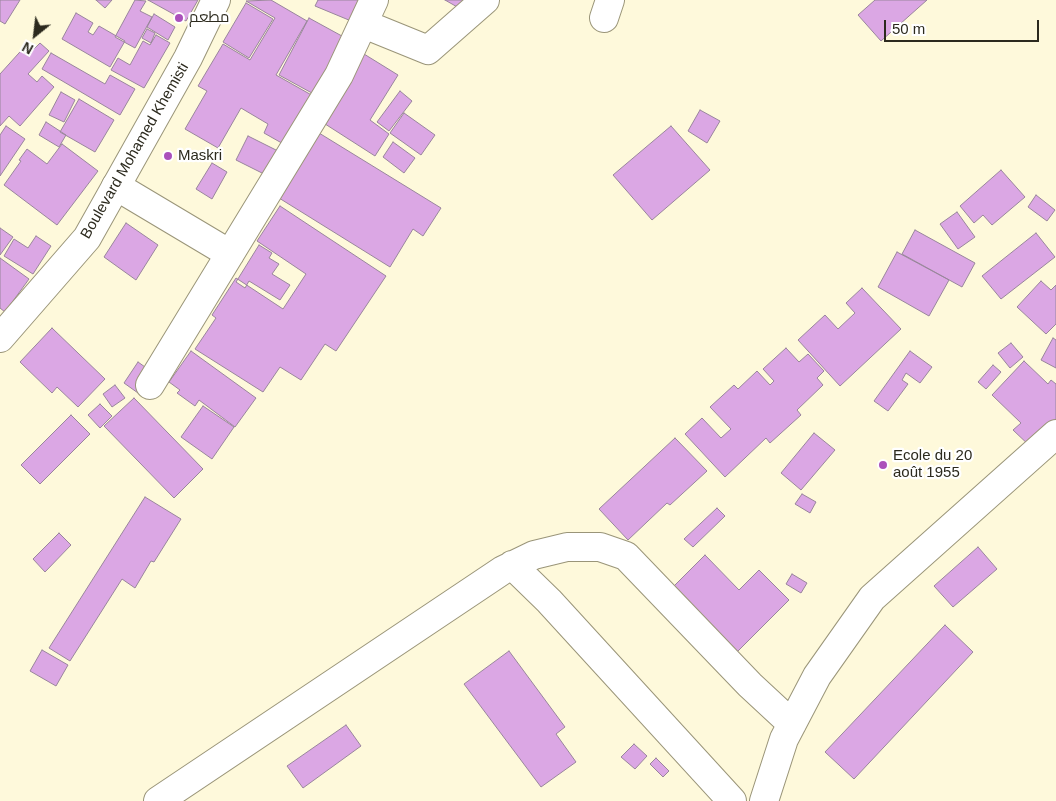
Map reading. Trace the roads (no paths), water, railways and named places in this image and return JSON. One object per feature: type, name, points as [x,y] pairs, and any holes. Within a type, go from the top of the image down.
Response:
[{"type":"street","name":"Boulevard Mohamed Khemisti","points":[[0,338],[87,238],[188,58],[216,0]]},
{"type":"street","points":[[150,385],[339,75],[369,12],[428,50],[485,0]]},
{"type":"street","points":[[116,186],[230,254]]},
{"type":"street","points":[[764,801],[784,739],[817,676],[872,598],[1056,434]]},
{"type":"street","points":[[158,801],[360,664],[512,565],[534,555],[567,547],[600,547],[626,556],[756,691],[792,724]]},
{"type":"street","points":[[512,565],[549,601],[732,801]]},
{"type":"place","name":"مطعم","points":[[179,18]]},
{"type":"place","name":"Maskri","points":[[168,156]]},
{"type":"place","name":"Ecole du 20 août 1955","points":[[883,465]]}]
